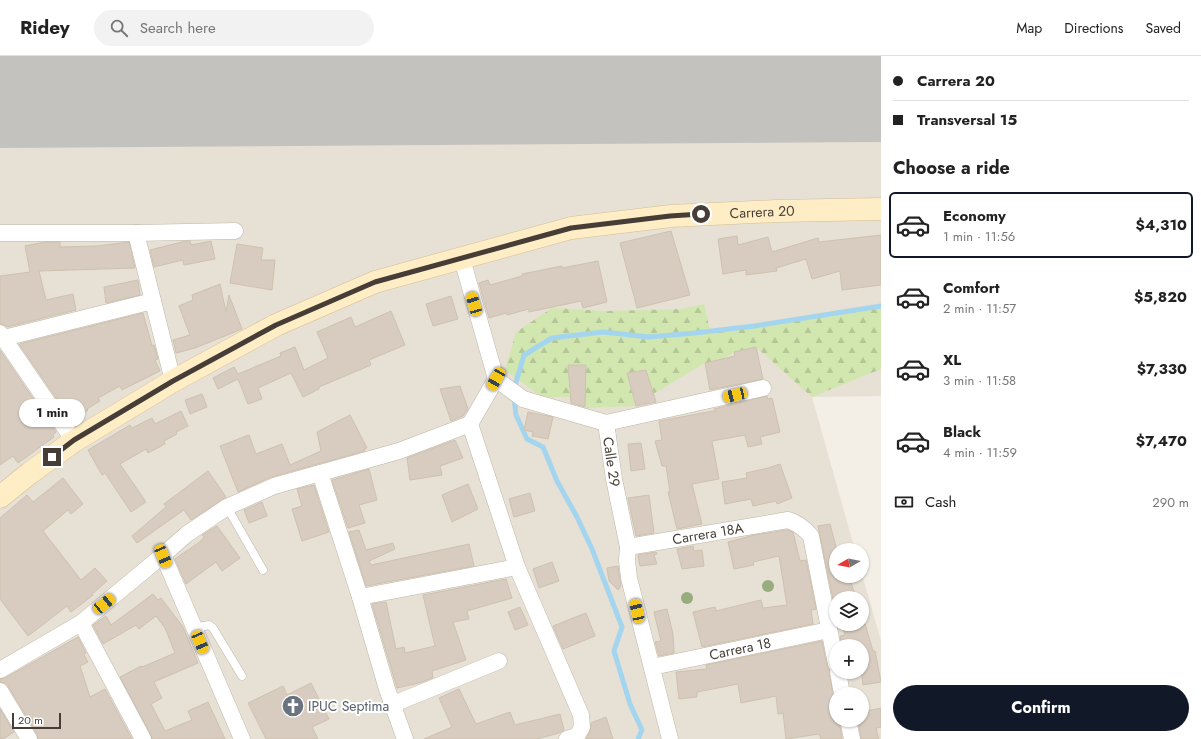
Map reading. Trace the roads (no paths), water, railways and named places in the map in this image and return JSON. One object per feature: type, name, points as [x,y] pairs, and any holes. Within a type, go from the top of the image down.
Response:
[{"type":"main road","name":"Carrera 20","points":[[0,497],[74,440],[173,381],[276,325],[375,282],[571,228],[670,216],[776,211],[881,209]]},
{"type":"street","points":[[0,233],[136,234],[235,231]]},
{"type":"street","points":[[136,234],[173,381]]},
{"type":"street","points":[[0,670],[81,623],[163,556],[187,534],[227,507],[274,486],[399,451],[470,424],[496,379],[462,259]]},
{"type":"street","points":[[74,440],[1,336],[153,301]]},
{"type":"street","name":"Calle 29","points":[[496,379],[523,399],[606,423],[614,479],[628,547],[627,560],[629,578],[670,739]]},
{"type":"street","points":[[606,423],[763,388]]},
{"type":"street","points":[[470,424],[517,567],[581,715],[582,727],[577,736],[567,739]]},
{"type":"street","points":[[320,473],[360,597],[391,705],[405,739]]},
{"type":"street","name":"Carrera 18A","points":[[628,547],[788,520],[795,522],[802,526],[811,536],[819,571],[829,630]]},
{"type":"street","points":[[163,556],[242,739]]},
{"type":"street","points":[[360,597],[517,567]]},
{"type":"street","points":[[81,623],[143,739]]},
{"type":"street","name":"Carrera 18","points":[[652,667],[829,630]]},
{"type":"street","points":[[391,705],[499,661]]},
{"type":"street","points":[[0,691],[29,739]]},
{"type":"street","points":[[849,727],[852,739]]},
{"type":"lane","points":[[227,507],[263,570]]},
{"type":"lane","points":[[194,628],[208,625],[213,628],[242,676]]},
{"type":"waterway","points":[[514,389],[524,355],[552,338],[603,332],[649,337],[695,333],[754,326],[881,306]]},
{"type":"waterway","points":[[514,397],[516,415],[527,439],[543,447],[557,481],[577,517],[592,549],[622,627],[614,651],[630,704],[642,730],[638,739]]},
{"type":"place","name":"IPUC Septima","points":[[293,706]]}]
